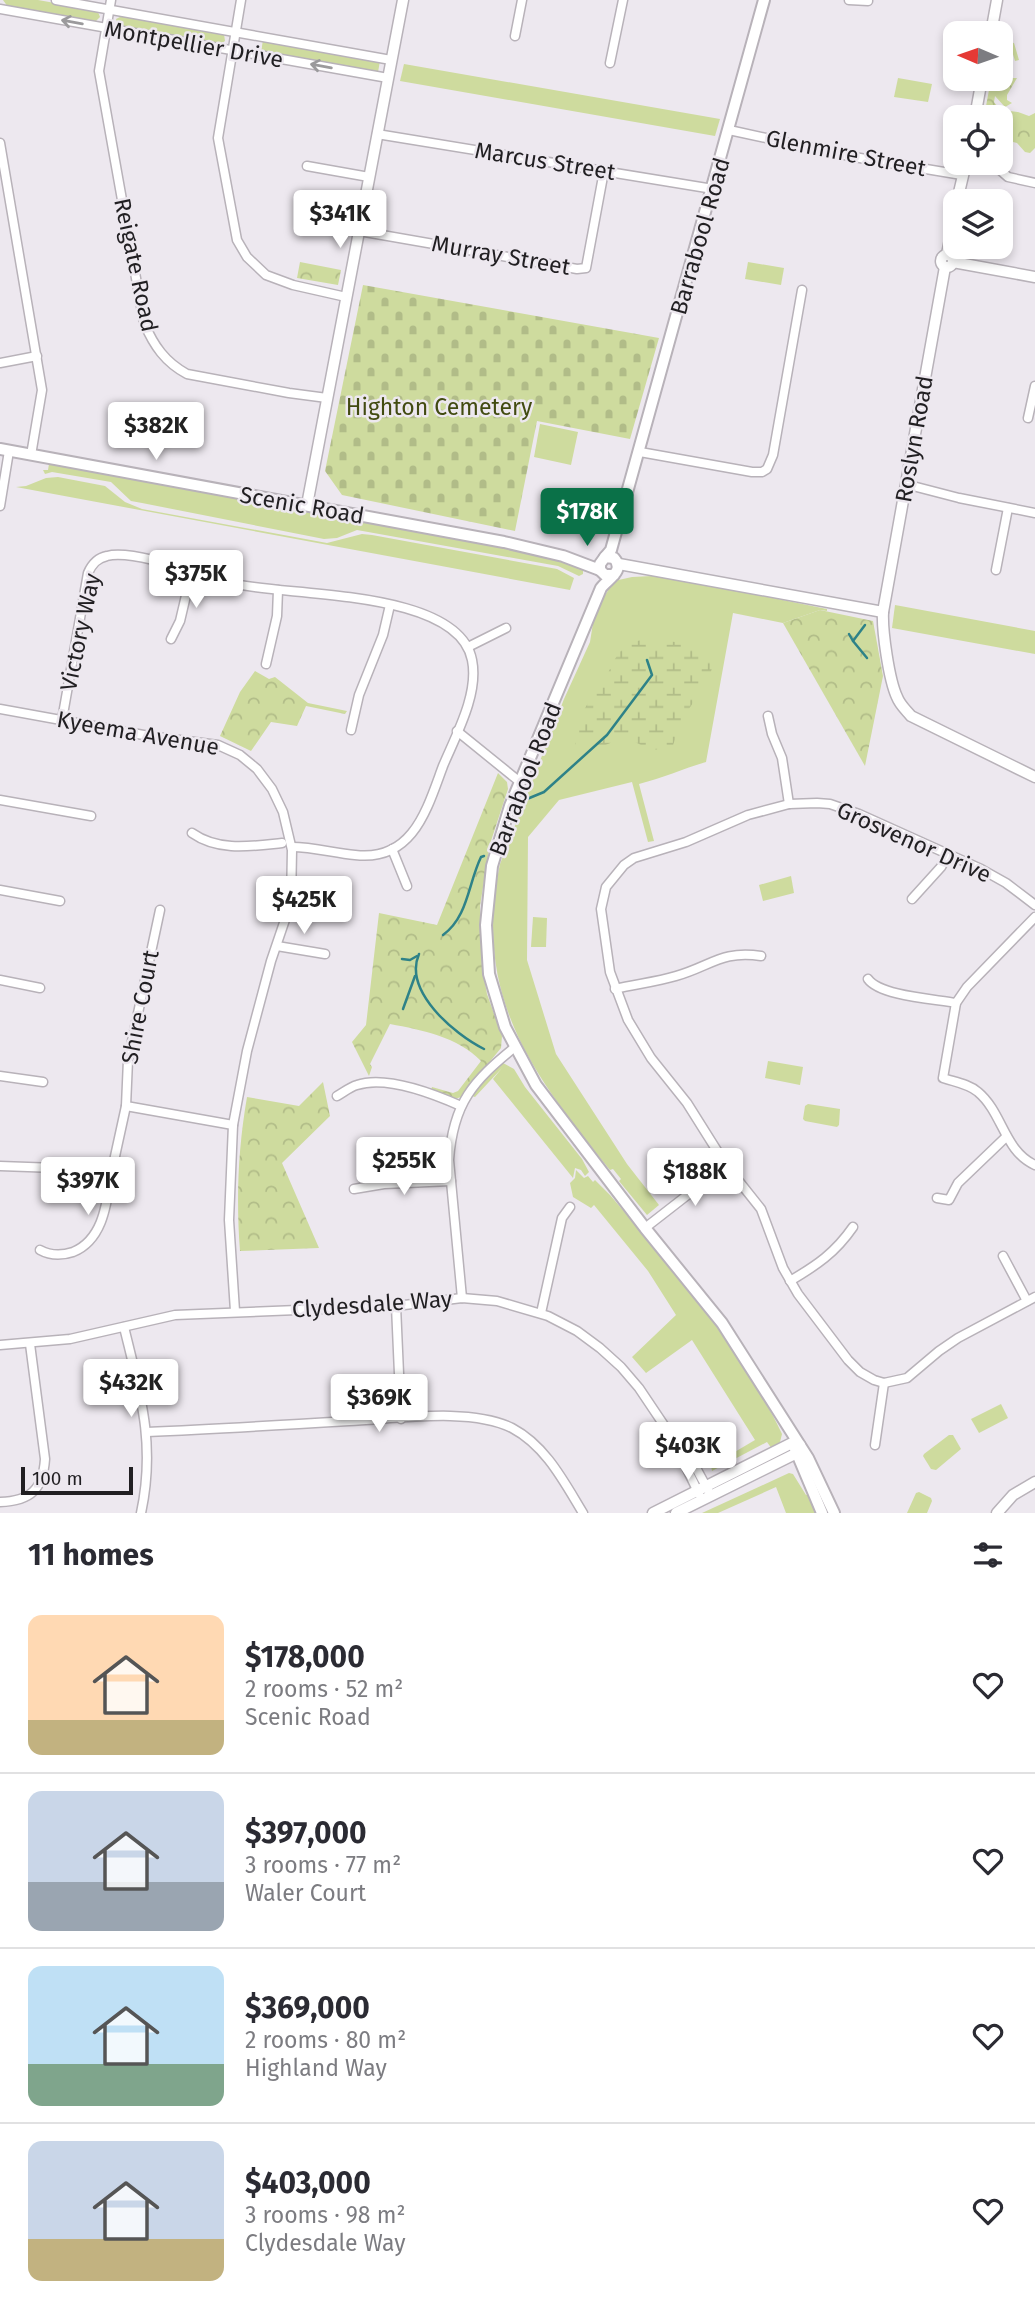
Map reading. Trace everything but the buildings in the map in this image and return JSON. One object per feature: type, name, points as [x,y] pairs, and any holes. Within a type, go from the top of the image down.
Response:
[{"type":"main road","name":"Barrabool Road","points":[[601,587],[602,565],[611,550],[640,452],[764,0]]},
{"type":"main road","name":"Scenic Road","points":[[4,450],[504,541],[602,565]]},
{"type":"main road","name":"Barrabool Road","points":[[622,513],[616,569],[601,587],[510,806],[492,866],[485,925],[489,974],[505,1027],[536,1085],[645,1228],[722,1323],[796,1447],[823,1486],[834,1513]]},
{"type":"main road","points":[[610,557],[616,569],[608,576],[602,565],[610,557]]},
{"type":"main road","name":"Barrabool Road","points":[[796,1447],[822,1513]]},
{"type":"street","name":"Montpellier Drive","points":[[56,0],[110,5],[236,32],[391,60]]},
{"type":"street","points":[[241,0],[218,138],[237,240],[247,257],[266,275],[293,285],[346,297]]},
{"type":"street","points":[[307,505],[403,0]]},
{"type":"street","points":[[515,36],[522,0]]},
{"type":"street","points":[[610,63],[623,0]]},
{"type":"street","points":[[849,0],[868,1]]},
{"type":"street","points":[[993,21],[997,0]]},
{"type":"street","name":"Reigate Road","points":[[110,5],[100,60],[101,83],[144,323],[152,343],[173,366],[187,373],[327,398]]},
{"type":"street","name":"Montpellier Drive","points":[[0,9],[388,78]]},
{"type":"street","name":"Glenmire Street","points":[[729,130],[854,157],[943,172]]},
{"type":"street","name":"Marcus Street","points":[[377,134],[713,189]]},
{"type":"street","points":[[0,143],[3,178],[42,390],[31,455]]},
{"type":"street","points":[[307,166],[369,177]]},
{"type":"street","name":"Murray Street","points":[[359,231],[577,269],[586,268],[604,172]]},
{"type":"street","points":[[959,189],[962,175]]},
{"type":"street","points":[[1006,175],[1035,183]]},
{"type":"street","points":[[948,261],[1035,277]]},
{"type":"street","name":"Roslyn Road","points":[[948,261],[883,612],[893,686],[911,716],[1035,776]]},
{"type":"street","points":[[640,452],[755,472],[767,469],[773,455],[802,290]]},
{"type":"street","points":[[0,363],[37,356]]},
{"type":"street","points":[[1028,418],[1035,386]]},
{"type":"street","points":[[0,506],[4,450]]},
{"type":"street","points":[[905,484],[1035,513]]},
{"type":"street","points":[[996,570],[1008,508]]},
{"type":"street","name":"Victory Way","points":[[62,720],[88,573],[92,564],[99,559],[114,555],[192,570],[232,583],[342,595],[390,605],[453,628],[468,646]]},
{"type":"street","points":[[616,569],[642,568],[883,612]]},
{"type":"street","points":[[171,639],[180,621],[192,570]]},
{"type":"street","points":[[266,664],[277,616],[278,590]]},
{"type":"street","points":[[351,730],[359,695],[383,635],[390,605]]},
{"type":"street","points":[[292,847],[364,856],[392,849],[407,840],[418,827],[457,731],[473,677],[468,646],[506,628]]},
{"type":"street","name":"Kyeema Avenue","points":[[0,709],[160,738],[203,741],[233,751],[257,769],[272,789],[285,819],[292,847],[292,902],[247,1051],[233,1125],[229,1206],[235,1311]]},
{"type":"street","points":[[768,716],[782,758],[789,804]]},
{"type":"street","points":[[457,731],[520,782]]},
{"type":"street","points":[[0,800],[91,816]]},
{"type":"street","name":"Grosvenor Drive","points":[[884,1383],[868,1377],[849,1360],[790,1281],[761,1209],[639,1040],[621,1005],[606,953],[601,909],[606,887],[624,865],[644,854],[686,842],[741,817],[789,804],[830,804],[993,875],[1035,905]]},
{"type":"street","points":[[192,833],[207,841],[234,846],[282,843]]},
{"type":"street","points":[[392,849],[407,886]]},
{"type":"street","points":[[912,899],[941,867],[947,856]]},
{"type":"street","points":[[0,890],[60,901]]},
{"type":"street","name":"Shire Court","points":[[40,1250],[52,1255],[67,1254],[84,1246],[102,1222],[126,1106],[128,1060],[160,910]]},
{"type":"street","points":[[1035,917],[974,980],[956,1003],[943,1078],[968,1086],[981,1094],[1020,1156],[1035,1165]]},
{"type":"street","points":[[277,946],[326,954]]},
{"type":"street","points":[[615,989],[672,977],[730,955],[761,956]]},
{"type":"street","points":[[868,979],[878,988],[956,1003]]},
{"type":"street","points":[[0,980],[40,988]]},
{"type":"street","points":[[462,1298],[451,1181],[451,1142],[461,1106],[472,1086],[515,1046]]},
{"type":"street","points":[[0,1076],[43,1082]]},
{"type":"street","points":[[337,1096],[358,1084],[376,1083],[408,1086],[461,1106]]},
{"type":"street","points":[[126,1106],[233,1125]]},
{"type":"street","points":[[937,1198],[950,1205],[958,1183],[1006,1137]]},
{"type":"street","points":[[645,1228],[726,1164]]},
{"type":"street","points":[[0,1166],[113,1170]]},
{"type":"street","points":[[354,1189],[383,1184],[451,1181]]},
{"type":"street","points":[[541,1313],[562,1218],[570,1207]]},
{"type":"street","points":[[790,1281],[839,1248],[853,1227]]},
{"type":"street","points":[[875,1445],[884,1383],[907,1378],[958,1338],[1031,1299],[1003,1256]]},
{"type":"street","name":"Clydesdale Way","points":[[0,1345],[30,1344],[96,1335],[168,1316],[396,1306],[462,1298],[497,1301],[541,1313],[577,1331],[621,1367],[639,1388],[684,1455],[687,1469],[704,1493]]},
{"type":"street","points":[[396,1306],[401,1419]]},
{"type":"street","points":[[124,1327],[141,1393],[147,1432],[146,1481],[141,1513]]},
{"type":"street","points":[[0,1502],[23,1498],[33,1492],[41,1484],[44,1474],[45,1459],[30,1344]]},
{"type":"street","points":[[147,1432],[401,1419],[477,1418],[513,1429],[531,1441],[546,1457],[583,1513]]},
{"type":"street","points":[[653,1513],[704,1493],[796,1447]]},
{"type":"street","points":[[997,1513],[1013,1495],[1035,1482]]},
{"type":"street","points":[[676,1513],[704,1493]]},
{"type":"green space","points":[[3,0],[38,0],[94,10],[100,17],[95,22],[8,7]]},
{"type":"green space","points":[[124,15],[224,34],[225,41],[219,45],[118,26],[116,19]]},
{"type":"green space","points":[[263,40],[380,61],[378,72],[261,52]]},
{"type":"green space","points":[[1013,43],[1019,60],[1015,61],[1013,54]]},
{"type":"green space","points":[[404,64],[720,119],[715,136],[400,81]]},
{"type":"green space","points":[[898,78],[932,84],[928,102],[894,97]]},
{"type":"green space","points":[[989,91],[1009,91],[1007,100],[1012,103],[1003,105],[995,96],[996,105],[986,105]]},
{"type":"green space","points":[[1013,111],[1029,116],[1035,113],[1035,148],[1030,153],[1025,152],[1013,142]]},
{"type":"green space","points":[[300,262],[341,270],[338,285],[297,278]]},
{"type":"green space","points":[[748,262],[784,268],[781,285],[745,279]]},
{"type":"green space","name":"Highton Cemetery","points":[[363,285],[659,338],[630,439],[537,421],[515,531],[342,495],[325,471]]},
{"type":"green space","points":[[540,424],[578,432],[571,465],[534,457]]},
{"type":"green space","points":[[49,464],[556,558],[583,569],[583,574],[579,576],[558,566],[357,530],[337,538],[324,539],[131,501],[111,482],[52,472],[45,474],[43,470],[48,470]]},
{"type":"green space","points":[[58,477],[105,486],[125,502],[142,509],[327,543],[362,534],[372,535],[557,569],[574,578],[570,590],[16,487]]},
{"type":"green space","points":[[652,576],[676,578],[827,611],[820,610],[783,623],[733,613],[706,762],[639,784],[654,841],[648,842],[632,782],[559,800],[528,837],[527,960],[556,1054],[627,1164],[659,1205],[647,1215],[556,1100],[515,1030],[502,993],[494,954],[493,911],[500,864],[564,699],[590,642],[600,603],[614,581]]},
{"type":"green space","points":[[895,605],[1035,631],[1035,654],[892,628]]},
{"type":"green space","points":[[820,610],[873,621],[883,676],[865,766],[783,623]]},
{"type":"green space","points":[[642,640],[689,645],[714,658],[706,682],[682,721],[672,748],[651,750],[625,737],[603,746],[576,746],[576,729],[587,704],[621,650]]},
{"type":"green space","points":[[255,671],[269,679],[275,677],[308,703],[347,711],[345,714],[306,706],[297,726],[271,722],[251,751],[220,736],[240,692]]},
{"type":"green space","points":[[498,773],[507,782],[508,789],[490,844],[480,906],[482,966],[487,994],[502,1036],[501,1048],[461,1097],[455,1099],[431,1090],[432,1087],[453,1093],[458,1091],[481,1061],[451,1040],[390,1024],[370,1064],[372,1067],[369,1076],[352,1042],[366,1025],[379,913],[437,925]]},
{"type":"green space","points":[[791,876],[794,893],[763,901],[759,885]]},
{"type":"green space","points":[[533,917],[547,918],[546,947],[531,947]]},
{"type":"green space","points":[[768,1061],[803,1067],[800,1085],[765,1078]]},
{"type":"green space","points":[[503,1063],[514,1069],[582,1159],[589,1172],[585,1176],[581,1170],[575,1168],[573,1178],[493,1079],[502,1068],[475,1097],[472,1096],[490,1073]]},
{"type":"green space","points":[[323,1082],[330,1116],[282,1163],[319,1248],[240,1251],[239,1174],[247,1097],[299,1106]]},
{"type":"green space","points":[[808,1104],[840,1109],[839,1125],[837,1127],[805,1121],[805,1106]]},
{"type":"green space","points":[[576,1170],[584,1178],[588,1176],[593,1182],[595,1180],[610,1195],[704,1309],[765,1401],[782,1434],[779,1446],[772,1449],[767,1442],[712,1471],[711,1466],[755,1440],[692,1340],[646,1373],[632,1357],[676,1315],[648,1271],[594,1205],[591,1208],[573,1197],[570,1183],[575,1178]]},
{"type":"green space","points":[[1001,1404],[1008,1418],[979,1433],[971,1419]]},
{"type":"green space","points":[[949,1435],[953,1435],[961,1449],[936,1470],[931,1469],[924,1454]]},
{"type":"green space","points":[[789,1473],[793,1474],[806,1495],[809,1494],[817,1513],[786,1513],[776,1487],[718,1513],[702,1513]]},
{"type":"green space","points":[[916,1493],[931,1498],[927,1513],[907,1513]]},
{"type":"waterway","points":[[865,625],[853,641],[867,658]]},
{"type":"waterway","points":[[849,634],[853,641]]},
{"type":"waterway","points":[[527,799],[544,792],[607,735],[652,675],[647,660]]},
{"type":"waterway","points":[[443,935],[463,910],[477,867],[484,856]]},
{"type":"waterway","points":[[419,954],[416,968],[418,982],[434,1010],[459,1033],[484,1049]]},
{"type":"waterway","points":[[402,959],[410,960],[417,956]]},
{"type":"waterway","points":[[403,1009],[415,976]]}]
